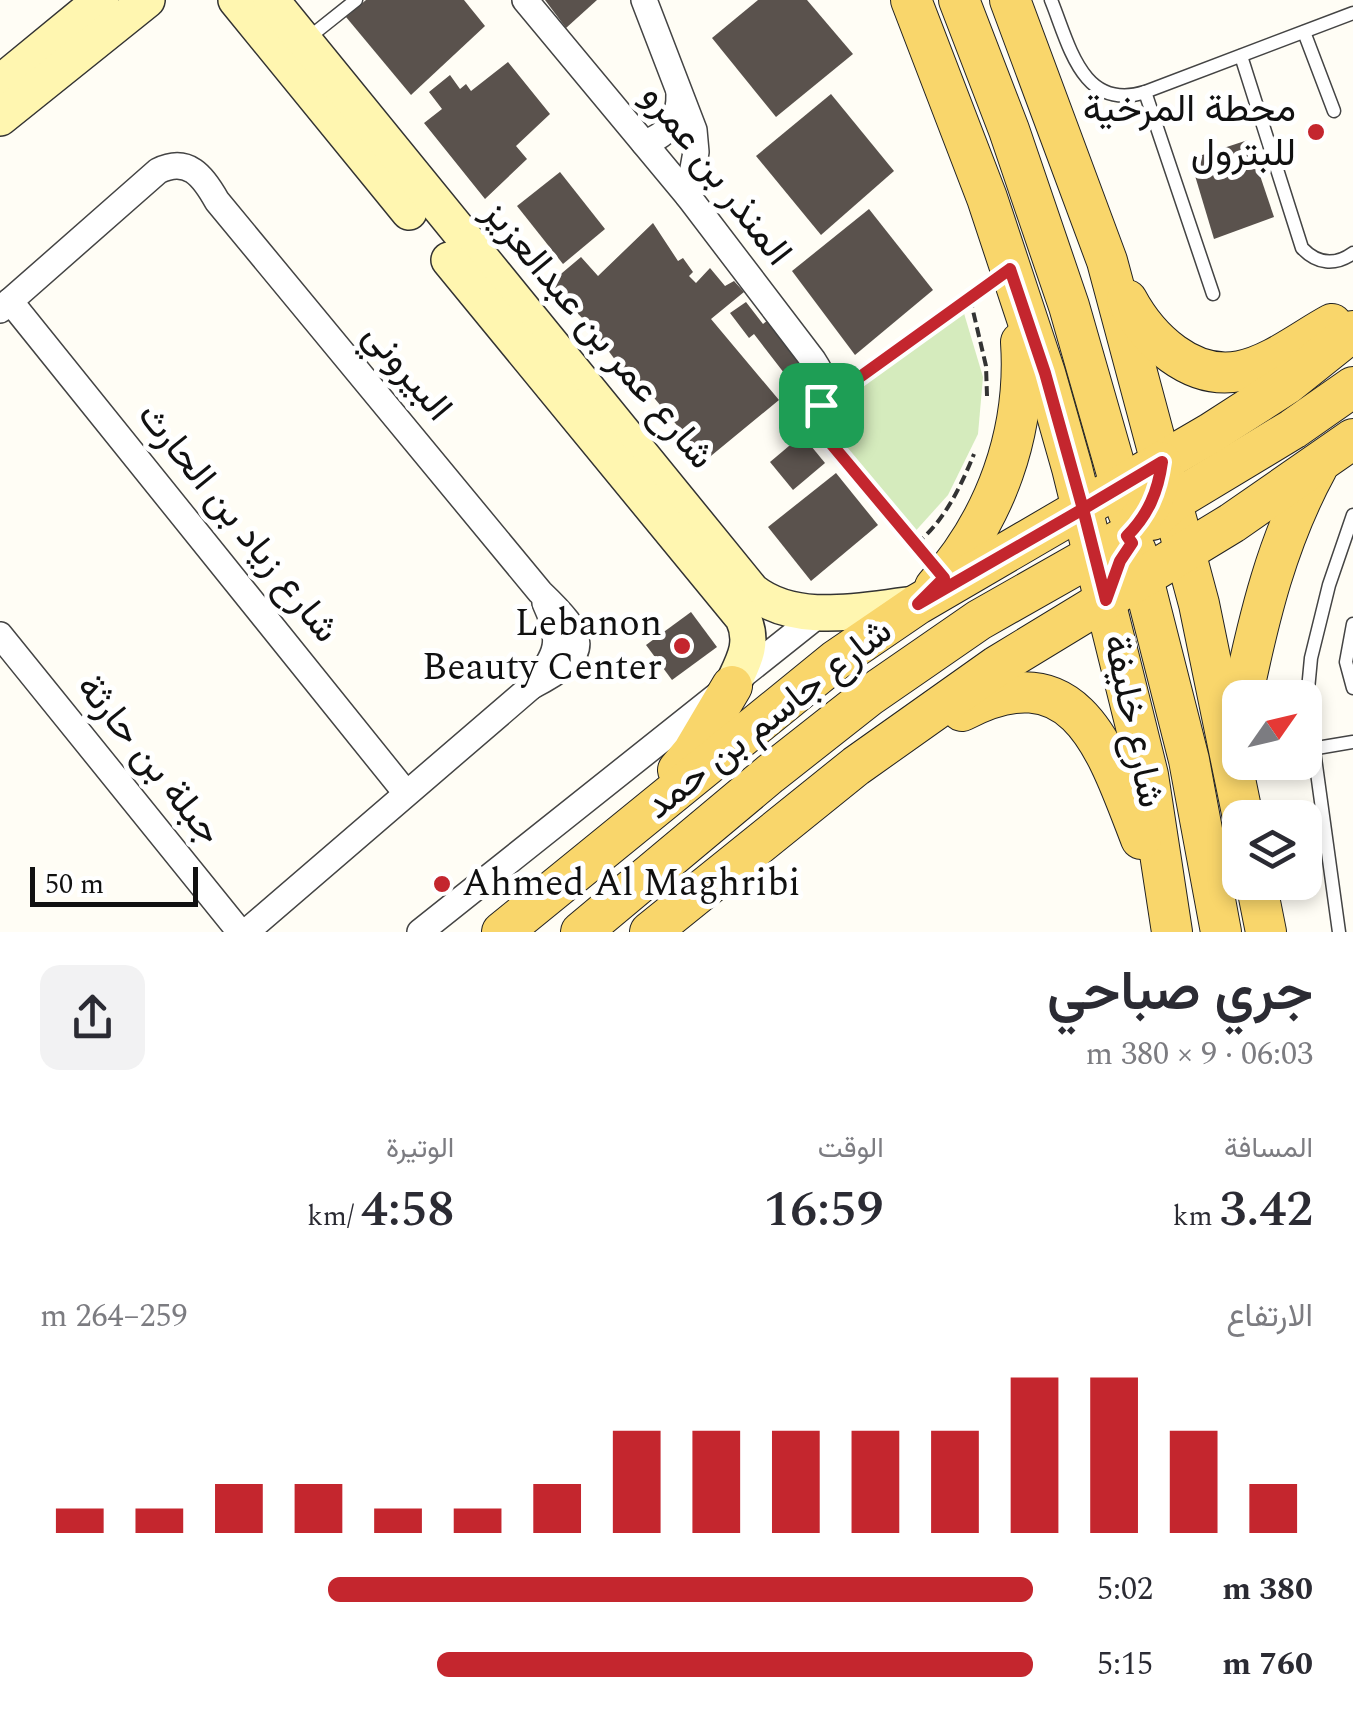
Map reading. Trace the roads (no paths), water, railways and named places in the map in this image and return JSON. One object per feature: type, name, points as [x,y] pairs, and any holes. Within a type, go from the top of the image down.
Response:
[{"type":"main road","points":[[911,0],[952,102],[1014,278],[1083,509],[1114,524],[1129,545],[1185,551],[1353,440]]},
{"type":"main road","points":[[959,0],[1036,204],[1069,306],[1120,487],[1129,545],[1189,760],[1222,932]]},
{"type":"main road","points":[[1010,0],[1106,261],[1185,551],[1222,719]]},
{"type":"main road","points":[[1106,261],[1138,320],[1180,359],[1204,370],[1240,371],[1256,366],[1353,312]]},
{"type":"main road","points":[[931,591],[980,522],[1002,478],[1018,429],[1022,384],[1014,278]]},
{"type":"main road","name":"شارع جاسم بن حمد","points":[[502,932],[787,697],[931,591],[1162,462],[1287,384],[1353,332]]},
{"type":"main road","points":[[581,932],[869,696],[980,620],[1129,545],[1172,502],[1293,429],[1353,387]]},
{"type":"main road","points":[[650,932],[856,766],[998,666],[1106,600],[1120,561],[1150,506],[1162,462]]},
{"type":"main road","points":[[1246,680],[1276,557],[1288,522],[1318,464]]},
{"type":"main road","name":"شارع خليفة","points":[[1106,600],[1148,775],[1170,921]]},
{"type":"main road","points":[[627,830],[693,752],[732,686]]},
{"type":"main road","points":[[856,766],[1008,691],[1050,696],[1080,715],[1116,775],[1170,921]]},
{"type":"main road","points":[[1260,900],[1266,932]]},
{"type":"street","points":[[0,83],[100,0]]},
{"type":"street","points":[[0,118],[147,0]]},
{"type":"street","name":"شارع عمر بن عبدالعزيز","points":[[236,0],[408,192],[752,591],[780,608],[822,612],[931,591]]},
{"type":"street","name":"شارع عمر بن عبدالعزيز","points":[[271,0],[408,192],[743,618],[750,644],[732,686]]},
{"type":"street","name":"المنذر بن عمرو","points":[[525,0],[688,196],[824,376],[827,391],[821,405]]},
{"type":"street","name":"المنذر بن عمرو","points":[[644,0],[688,108],[695,141],[694,175],[688,196]]},
{"type":"street","points":[[644,143],[670,127],[679,108],[678,88]]},
{"type":"street","name":"البيروني","points":[[5,305],[136,193],[163,183],[182,182],[217,200],[540,592],[554,624],[556,646],[532,686],[243,932]]},
{"type":"street","name":"شارع زياد بن الحارث","points":[[5,305],[406,793]]},
{"type":"street","name":"شارع جاسم بن حمد","points":[[420,932],[822,612]]},
{"type":"street","name":"جبلة بن حارثة","points":[[0,635],[243,932]]},
{"type":"lane","points":[[304,42],[356,0]]},
{"type":"lane","points":[[1051,0],[1082,74],[1092,84],[1117,96],[1145,92],[1353,13]]},
{"type":"lane","points":[[1304,32],[1334,110]]},
{"type":"lane","points":[[1241,56],[1302,248],[1326,262],[1345,259],[1353,253]]},
{"type":"lane","points":[[1145,92],[1213,294]]},
{"type":"lane","points":[[1309,680],[1328,585],[1353,514]]},
{"type":"lane","points":[[1353,624],[1346,662],[1353,688]]},
{"type":"lane","points":[[1322,747],[1353,742]]},
{"type":"lane","points":[[1316,780],[1338,932]]},
{"type":"place","name":"محطة المرخية للبترول","points":[[1316,132]]},
{"type":"place","name":"Lebanon Beauty Center","points":[[682,646]]},
{"type":"place","name":"Ahmed Al Maghribi","points":[[442,884]]}]
